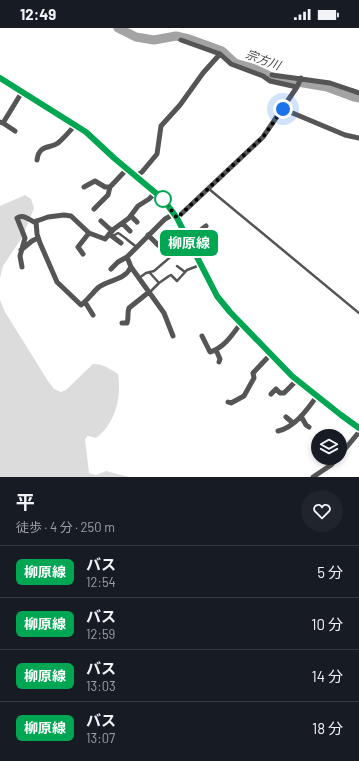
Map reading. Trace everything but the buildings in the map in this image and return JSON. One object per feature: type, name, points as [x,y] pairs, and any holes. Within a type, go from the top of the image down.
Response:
[{"type":"street","points":[[181,40],[220,54],[238,67],[270,80],[297,87]]},
{"type":"street","points":[[136,176],[142,172],[157,154],[162,126],[180,105],[203,73],[220,54]]},
{"type":"street","points":[[272,75],[330,83],[359,93]]},
{"type":"street","points":[[0,78],[86,132],[163,199],[176,216],[217,296],[270,355],[297,380],[359,428]]},
{"type":"street","points":[[111,269],[118,262],[127,257],[165,220],[176,216],[209,189],[263,137],[283,109],[301,79]]},
{"type":"street","points":[[15,131],[2,122],[22,92]]},
{"type":"street","points":[[283,109],[345,135],[359,138]]},
{"type":"street","points":[[37,160],[38,154],[43,149],[56,144],[75,125]]},
{"type":"street","points":[[94,209],[108,196],[110,187],[127,169]]},
{"type":"street","points":[[84,187],[95,181],[105,187],[110,187]]},
{"type":"street","points":[[22,267],[20,256],[25,238],[17,218],[23,216],[34,222],[64,215],[70,216],[89,233],[105,238],[123,224],[138,206],[149,199],[155,192]]},
{"type":"street","points":[[131,216],[137,222]]},
{"type":"street","points":[[36,221],[38,238],[57,282],[81,305],[100,287],[124,277],[132,267]]},
{"type":"street","points":[[101,221],[111,234],[121,242]]},
{"type":"street","points":[[123,224],[130,231]]},
{"type":"street","points":[[174,246],[206,226]]},
{"type":"street","points":[[83,254],[78,247],[89,233]]},
{"type":"street","points":[[148,235],[158,245]]},
{"type":"street","points":[[21,250],[38,238]]},
{"type":"street","points":[[179,242],[184,248]]},
{"type":"street","points":[[127,257],[139,278],[164,313],[173,336]]},
{"type":"street","points":[[122,323],[127,323],[129,308],[149,292]]},
{"type":"street","points":[[85,302],[93,315]]},
{"type":"street","points":[[202,336],[210,352],[216,350],[231,337],[241,323]]},
{"type":"street","points":[[216,350],[220,359],[219,362]]},
{"type":"street","points":[[228,402],[231,403],[244,396],[254,378],[253,373],[270,355]]},
{"type":"street","points":[[271,394],[276,390],[280,393],[284,393],[297,380]]},
{"type":"street","points":[[278,431],[293,423],[301,416],[317,396]]},
{"type":"street","points":[[301,416],[306,425],[309,427]]},
{"type":"street","points":[[286,417],[293,423]]},
{"type":"street","points":[[347,447],[359,432]]},
{"type":"street","points":[[314,477],[331,465]]},
{"type":"lane","points":[[209,189],[359,312]]},
{"type":"lane","points":[[111,234],[120,234],[137,247]]},
{"type":"lane","points":[[139,278],[146,273],[150,273],[175,253],[176,250],[174,246]]},
{"type":"lane","points":[[149,292],[171,275],[177,281],[186,272],[201,265]]},
{"type":"lane","points":[[176,266],[186,272]]},
{"type":"lane","points":[[150,273],[159,283]]},
{"type":"shaded area","points":[[25,195],[31,199],[34,208],[23,236],[3,266],[0,278],[0,206]]},
{"type":"shaded area","points":[[0,300],[5,312],[54,389],[61,392],[66,390],[93,364],[103,365],[118,374],[118,401],[112,418],[103,432],[96,438],[88,436],[85,439],[89,473],[96,475],[106,471],[129,477],[0,477]]},
{"type":"waterway","name":"宗方川","points":[[118,28],[136,37],[154,40],[176,36],[189,39],[222,51],[235,63],[255,69],[274,78],[327,87],[359,98]]},
{"type":"bus line","name":"柳原線","points":[[0,78],[86,132],[114,158],[163,199],[177,218],[217,296],[230,312],[292,376],[359,428]]},
{"type":"route","points":[[163,199],[177,218],[263,137],[283,109]]}]
